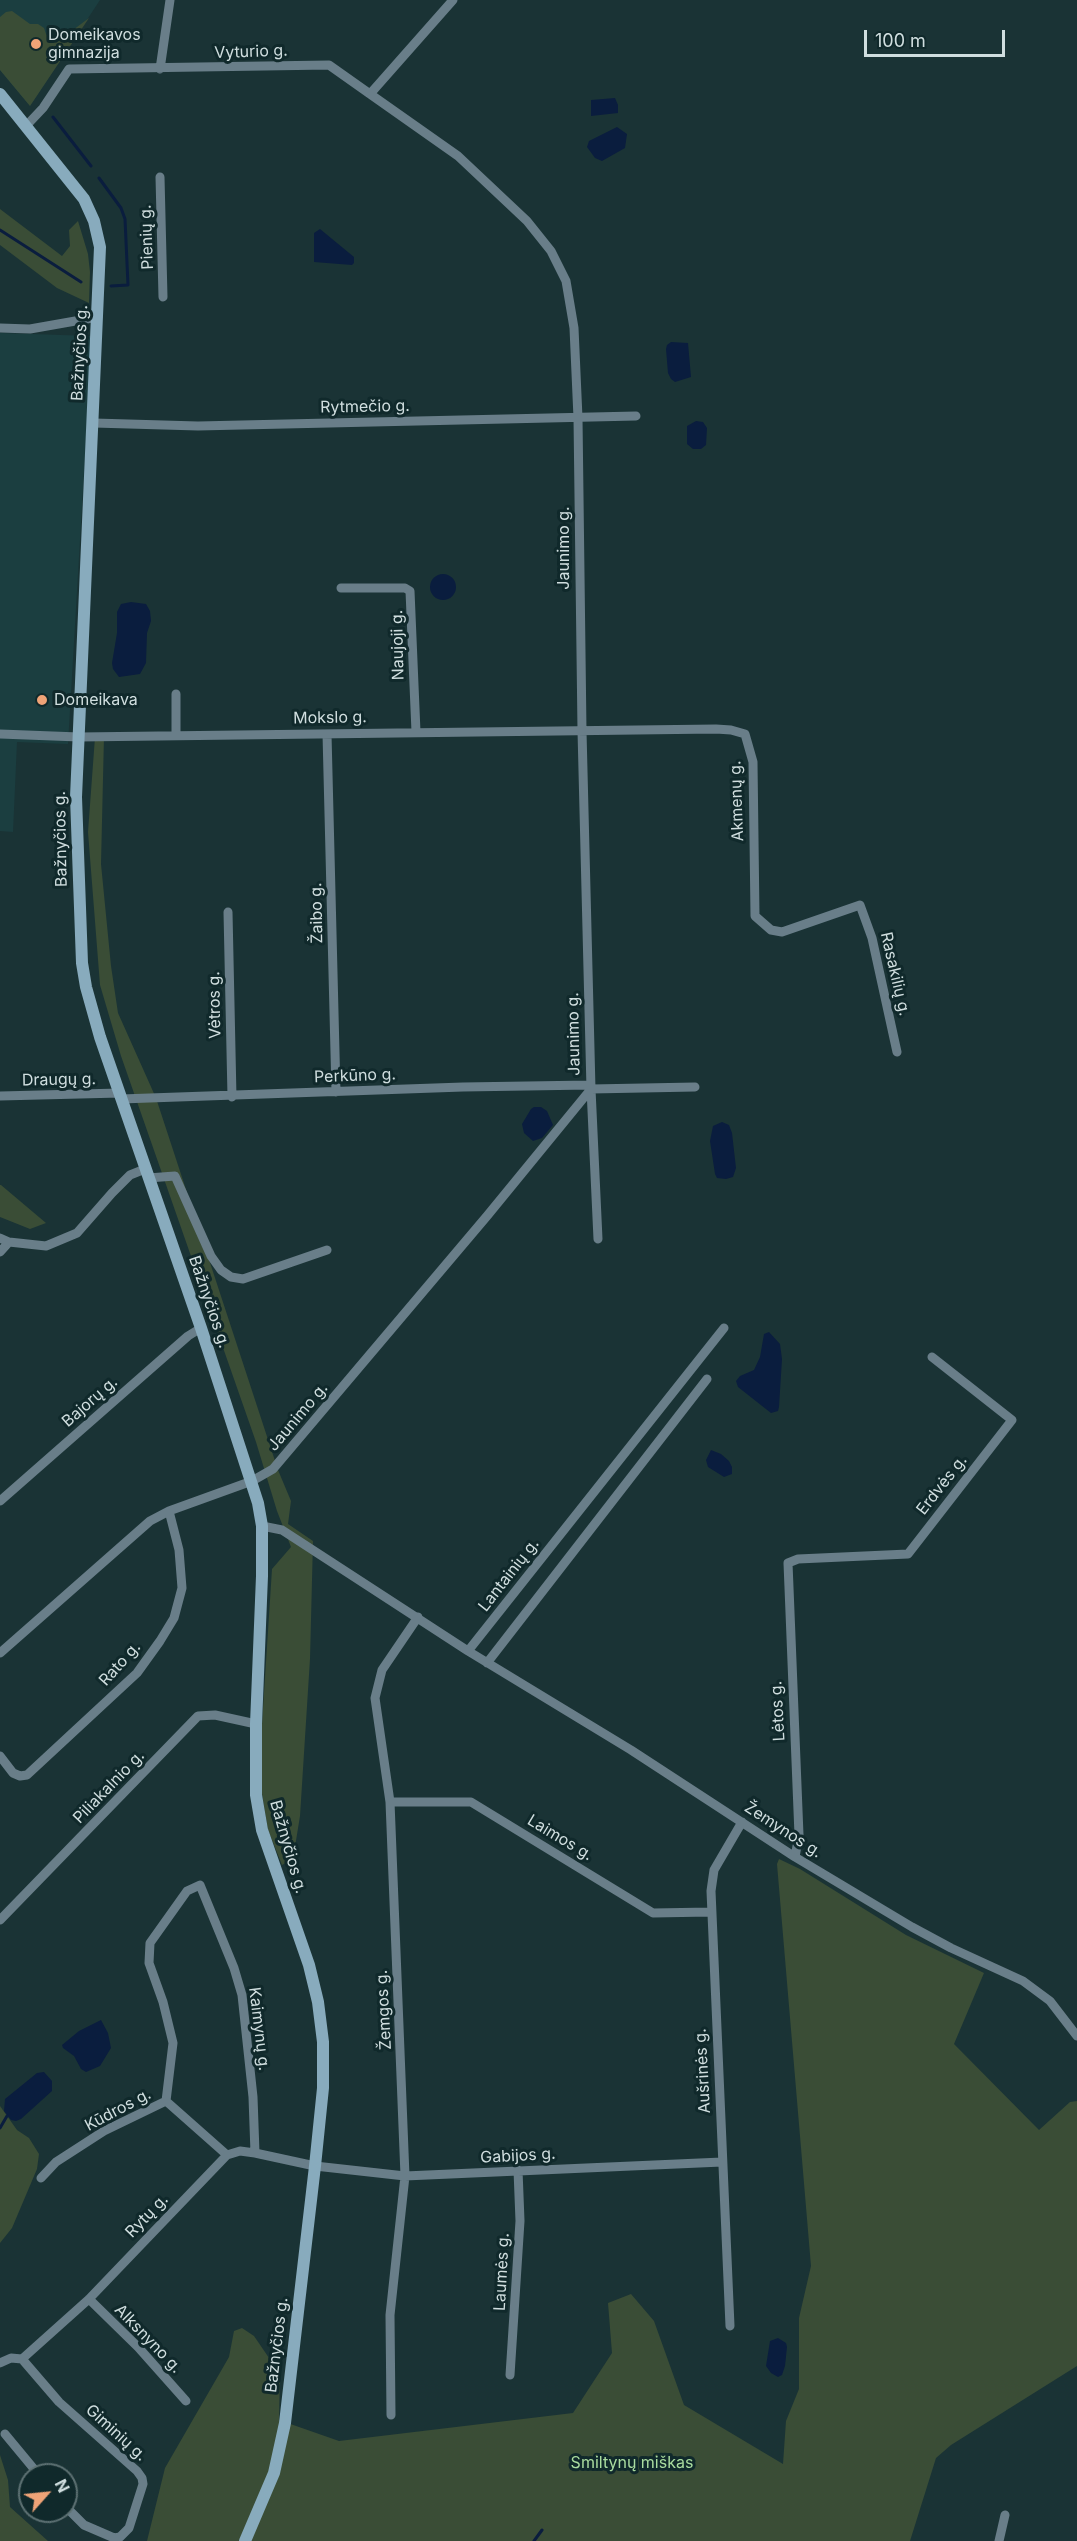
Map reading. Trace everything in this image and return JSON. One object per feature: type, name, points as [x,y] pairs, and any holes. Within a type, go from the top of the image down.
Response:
[{"type":"main road","name":"Bažnyčios g.","points":[[0,94],[72,182],[94,221],[101,255],[76,808],[82,963],[92,1011],[252,1481],[262,1526],[256,1795],[262,1830],[309,1965],[324,2042],[323,2088],[315,2166],[282,2440],[274,2473],[245,2541]]},
{"type":"street","points":[[160,69],[170,0]]},
{"type":"street","points":[[370,94],[453,0]]},
{"type":"street","name":"Vyturio g.","points":[[26,126],[43,108],[69,69],[329,65],[370,94]]},
{"type":"street","name":"Jaunimo g.","points":[[370,94],[458,156],[527,221],[551,251],[566,282],[574,328],[578,418],[582,731],[591,1087],[598,1239]]},
{"type":"street","name":"Pienių g.","points":[[160,177],[164,297]]},
{"type":"street","points":[[0,328],[30,329],[98,317]]},
{"type":"street","name":"Rytmečio g.","points":[[93,423],[198,426],[636,416]]},
{"type":"street","name":"Naujoji g.","points":[[341,588],[405,588],[410,591],[416,732]]},
{"type":"street","points":[[176,694],[176,735]]},
{"type":"street","name":"Akmenų g.","points":[[582,731],[716,729],[745,734],[753,762],[755,916],[771,930],[782,932],[860,905]]},
{"type":"street","name":"Mokslo g.","points":[[0,734],[79,737],[582,731]]},
{"type":"street","name":"Žaibo g.","points":[[327,734],[336,1092]]},
{"type":"street","name":"Rasakilių g.","points":[[860,905],[872,938],[897,1052]]},
{"type":"street","name":"Vėtros g.","points":[[228,912],[232,1097]]},
{"type":"street","name":"Perkūno g.","points":[[121,1096],[232,1097],[463,1087],[695,1088]]},
{"type":"street","name":"Jaunimo g.","points":[[252,1481],[273,1469],[282,1460],[487,1216],[591,1087]]},
{"type":"street","name":"Draugų g.","points":[[0,1096],[121,1096]]},
{"type":"street","points":[[0,1252],[4,1240],[46,1246],[77,1233],[111,1193],[130,1175],[147,1173],[175,1176],[211,1256],[221,1270],[231,1277],[243,1279],[327,1250]]},
{"type":"street","name":"Bajorų g.","points":[[0,1501],[188,1336],[201,1328]]},
{"type":"street","name":"Lantainių g.","points":[[468,1650],[724,1328]]},
{"type":"street","name":"Erdvės g.","points":[[788,1563],[798,1559],[908,1554],[1012,1419],[932,1357]]},
{"type":"street","points":[[487,1663],[708,1378]]},
{"type":"street","points":[[0,1653],[135,1532],[169,1511],[252,1481]]},
{"type":"street","name":"Rato g.","points":[[0,1756],[13,1773],[20,1776],[27,1775],[137,1673],[160,1641],[174,1618],[182,1588],[179,1550],[169,1511]]},
{"type":"street","points":[[262,1526],[282,1530],[468,1650]]},
{"type":"street","name":"Lėtos g.","points":[[788,1563],[799,1835],[795,1857]]},
{"type":"street","name":"Žemgos g.","points":[[391,2415],[390,2315],[405,2176],[390,1802],[375,1698],[382,1670],[418,1617]]},
{"type":"street","name":"Žemynos g.","points":[[468,1650],[631,1750],[795,1857],[912,1927],[1038,1990],[1062,2015],[1077,2036]]},
{"type":"street","name":"Piliakalnio g.","points":[[0,1920],[198,1716],[215,1715],[256,1724]]},
{"type":"street","name":"Laimos g.","points":[[390,1802],[471,1802],[653,1913],[710,1912]]},
{"type":"street","name":"Aušrinės g.","points":[[730,2326],[710,1912],[714,1870],[742,1822]]},
{"type":"street","name":"Kaimynų g.","points":[[170,1913],[187,1891],[200,1885],[234,1968],[242,1995],[253,2097],[255,2153]]},
{"type":"street","name":"Kūdros g.","points":[[41,2178],[56,2162],[104,2131],[166,2102],[173,2043],[163,2002],[149,1963],[150,1943],[170,1913]]},
{"type":"street","points":[[166,2102],[227,2155],[240,2151],[315,2166]]},
{"type":"street","name":"Rytų g.","points":[[22,2359],[88,2299],[227,2155]]},
{"type":"street","name":"Gabijos g.","points":[[315,2166],[405,2176],[722,2162]]},
{"type":"street","name":"Laumės g.","points":[[510,2374],[520,2222],[518,2170]]},
{"type":"street","name":"Alksnyno g.","points":[[88,2299],[138,2347],[186,2401]]},
{"type":"street","points":[[0,2363],[11,2358],[22,2359]]},
{"type":"street","name":"Giminių g.","points":[[22,2359],[59,2402],[142,2478],[143,2484],[129,2528],[120,2537],[114,2538],[84,2525],[78,2519]]},
{"type":"street","points":[[5,2434],[29,2463]]},
{"type":"street","points":[[999,2541],[1005,2515]]},
{"type":"shaded area","name":"Domeikavos gimnazija","points":[[0,0],[100,0],[30,106],[0,70]]},
{"type":"shaded area","points":[[0,333],[92,336],[68,744],[17,742],[13,832],[0,831]]},
{"type":"green space","name":"Domeikavos gimnazija","points":[[12,11],[30,24],[38,24],[44,28],[51,41],[57,42],[89,18],[30,106],[0,70],[0,17]]},
{"type":"green space","points":[[0,209],[62,256],[70,246],[69,230],[78,221],[88,254],[89,303],[57,288],[0,245]]},
{"type":"green space","points":[[104,736],[101,864],[118,1013],[156,1098],[278,1470],[291,1501],[288,1524],[313,1541],[310,1659],[300,1816],[293,1859],[282,1865],[268,1830],[262,1794],[262,1724],[272,1569],[291,1547],[121,1056],[100,985],[88,832],[95,737]]},
{"type":"green space","points":[[0,1185],[46,1223],[30,1229],[0,1217]]},
{"type":"green space","name":"Smiltynų miškas","points":[[779,1859],[800,1869],[906,1935],[984,1973],[954,2044],[1039,2130],[1070,2102],[1077,2101],[1077,2366],[951,2445],[936,2458],[910,2541],[147,2541],[165,2468],[229,2357],[234,2331],[242,2328],[254,2336],[280,2374],[279,2420],[339,2441],[573,2413],[612,2353],[608,2303],[631,2294],[654,2321],[684,2405],[783,2464],[786,2421],[799,2389],[799,2318],[811,2266],[777,1864]]},
{"type":"green space","points":[[0,2106],[17,2130],[29,2138],[39,2154],[37,2169],[12,2228],[0,2243]]},
{"type":"green space","points":[[0,2455],[8,2480],[10,2507],[18,2514],[18,2523],[28,2523],[48,2541],[0,2541]]},
{"type":"water","points":[[615,98],[618,113],[591,116],[591,100]]},
{"type":"water","points":[[617,127],[627,134],[625,148],[602,161],[595,158],[587,147],[589,141]]},
{"type":"water","points":[[320,229],[354,257],[352,265],[314,262],[314,233]]},
{"type":"water","points":[[671,342],[688,343],[691,377],[675,382],[671,379],[668,373],[666,349]]},
{"type":"water","points":[[696,421],[703,422],[707,428],[706,445],[701,449],[693,449],[687,444],[687,426]]},
{"type":"water","points":[[443,574],[452,578],[456,587],[452,596],[443,600],[434,596],[430,587],[434,578]]},
{"type":"water","points":[[131,602],[146,604],[150,611],[146,663],[140,674],[119,677],[112,663],[117,633],[117,612],[121,604]]},
{"type":"water","points":[[534,1107],[541,1107],[547,1111],[553,1125],[542,1138],[533,1141],[524,1133],[522,1124]]},
{"type":"water","points":[[722,1122],[729,1125],[732,1133],[736,1168],[733,1177],[726,1179],[717,1178],[715,1174],[710,1141],[713,1126]]},
{"type":"water","points":[[769,1332],[780,1344],[782,1359],[779,1407],[778,1411],[771,1413],[738,1387],[736,1381],[740,1376],[754,1370],[760,1357],[764,1334]]},
{"type":"water","points":[[711,1450],[721,1454],[729,1461],[732,1474],[724,1477],[708,1467],[706,1460]]},
{"type":"water","points":[[101,2020],[108,2033],[111,2048],[100,2066],[86,2072],[62,2045],[79,2031]]},
{"type":"water","points":[[44,2072],[52,2081],[52,2091],[21,2119],[11,2120],[4,2111],[5,2099],[37,2073]]},
{"type":"water","points":[[778,2338],[786,2343],[787,2347],[785,2366],[782,2375],[778,2377],[766,2366],[770,2341]]},
{"type":"waterway","points":[[53,117],[91,166]]},
{"type":"waterway","points":[[99,178],[121,208],[125,219],[128,285],[111,286]]},
{"type":"waterway","points":[[0,230],[81,282]]},
{"type":"waterway","points":[[0,2128],[7,2116]]},
{"type":"waterway","points":[[534,2541],[542,2530]]},
{"type":"place","name":"Domeikavos gimnazija","points":[[36,44]]},
{"type":"place","name":"Domeikava","points":[[42,700]]}]
